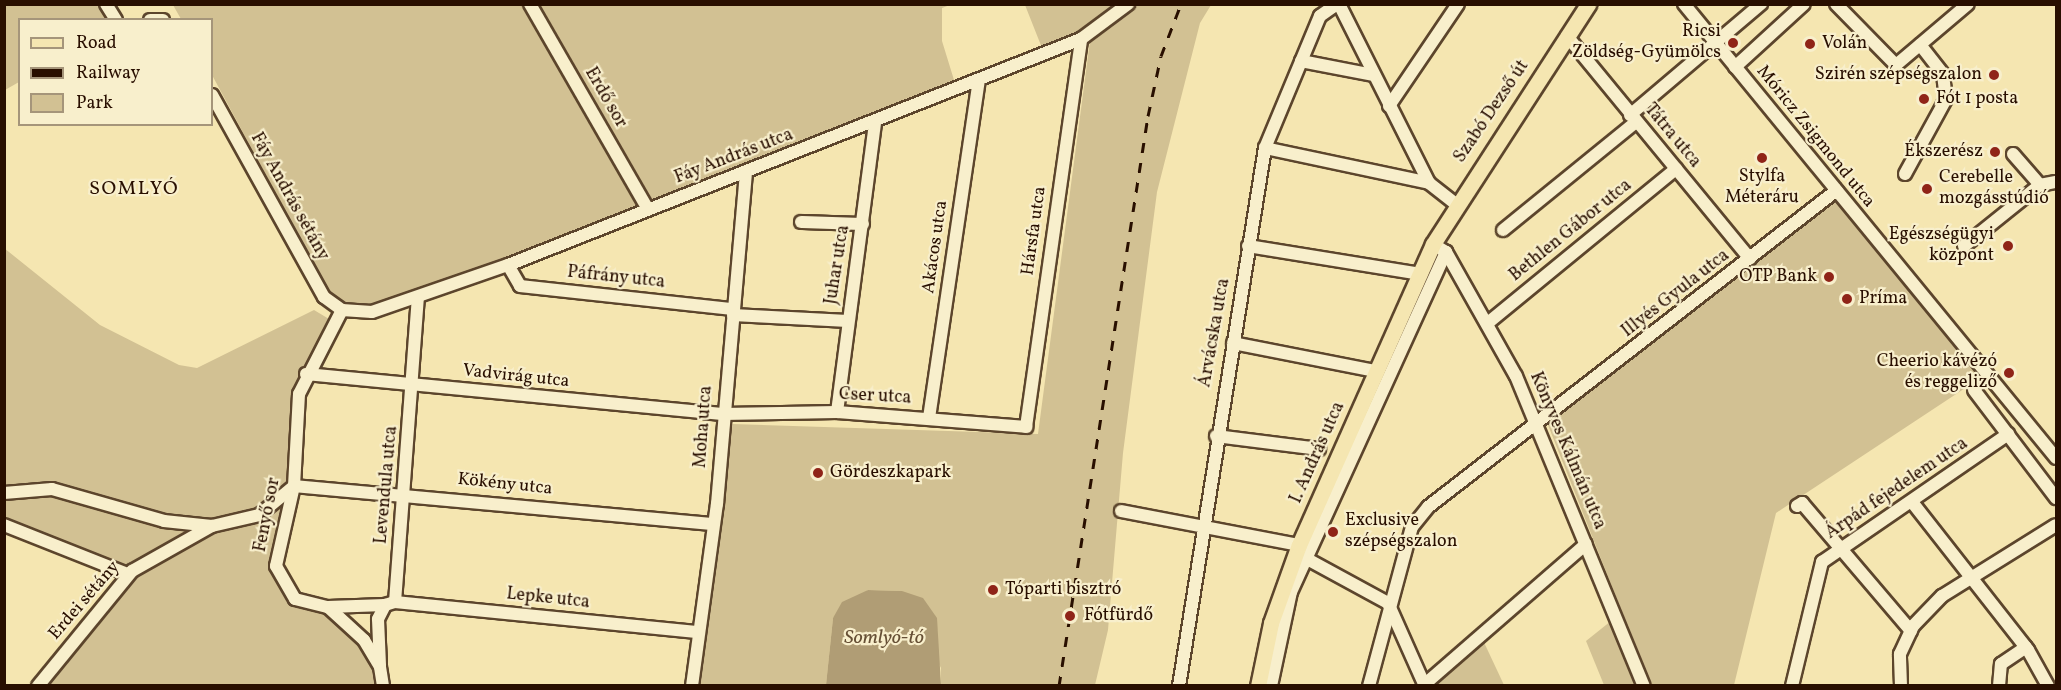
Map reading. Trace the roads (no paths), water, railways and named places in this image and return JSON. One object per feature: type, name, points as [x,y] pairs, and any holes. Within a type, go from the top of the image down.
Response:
[{"type":"main road","name":"Szabó Dezső út","points":[[1439,248],[1456,204],[1588,4]]},
{"type":"main road","name":"I. András utca","points":[[1258,686],[1271,623],[1299,545],[1421,274],[1439,248]]},
{"type":"street","points":[[106,4],[115,18]]},
{"type":"street","name":"Erdő sor","points":[[530,4],[648,209]]},
{"type":"street","name":"Fáy András utca","points":[[342,310],[372,312],[508,265],[1081,39],[1128,4]]},
{"type":"street","points":[[1338,4],[1429,183],[1456,204]]},
{"type":"street","name":"Árvácska utca","points":[[1179,686],[1216,436],[1265,148],[1320,16],[1338,4]]},
{"type":"street","points":[[1389,106],[1458,4]]},
{"type":"street","name":"Móricz Zsigmond utca","points":[[1684,4],[2056,458]]},
{"type":"street","points":[[1503,230],[1761,4]]},
{"type":"street","points":[[1735,67],[1804,4]]},
{"type":"street","points":[[1836,4],[1896,65],[1968,4]]},
{"type":"street","name":"Tátra utca","points":[[1567,36],[1750,259]]},
{"type":"street","name":"Hársfa utca","points":[[1026,427],[1081,39]]},
{"type":"street","points":[[1905,174],[1946,99],[1943,74],[1920,45]]},
{"type":"street","points":[[1301,61],[1373,75]]},
{"type":"street","name":"Akácos utca","points":[[929,418],[979,81]]},
{"type":"street","name":"Fáy András sétány","points":[[213,97],[324,297],[342,310]]},
{"type":"street","name":"Juhar utca","points":[[837,412],[875,122]]},
{"type":"street","points":[[1265,148],[1429,183]]},
{"type":"street","points":[[2013,154],[2040,185]]},
{"type":"street","name":"Bethlen Gábor utca","points":[[1489,322],[1676,169]]},
{"type":"street","name":"Moha utca","points":[[692,686],[711,525],[746,171]]},
{"type":"street","points":[[1964,246],[2040,185],[2056,182]]},
{"type":"street","name":"Illyés Gyula utca","points":[[1370,686],[1388,603],[1412,527],[1428,507],[1539,427],[1837,190]]},
{"type":"street","points":[[801,222],[863,224]]},
{"type":"street","points":[[1248,246],[1421,274]]},
{"type":"street","name":"Könyves Kálmán utca","points":[[1439,248],[1489,322],[1539,427],[1644,686]]},
{"type":"street","name":"I. András utca","points":[[1271,686],[1291,592],[1309,560],[1439,248]]},
{"type":"street","name":"Páfrány utca","points":[[508,265],[520,286],[733,312]]},
{"type":"street","name":"Levendula utca","points":[[380,667],[378,619],[390,603],[406,493],[418,298]]},
{"type":"street","name":"Fenyő sor","points":[[342,310],[306,374],[298,394],[294,486],[276,566],[295,599],[328,607],[364,640],[380,667],[383,686]]},
{"type":"street","points":[[733,312],[848,321]]},
{"type":"street","points":[[1233,343],[1376,371]]},
{"type":"street","name":"Vadvirág utca","points":[[306,374],[722,414]]},
{"type":"street","points":[[1974,390],[2056,498]]},
{"type":"street","name":"Cser utca","points":[[722,414],[837,412],[1026,427]]},
{"type":"street","name":"Árpád fejedelem utca","points":[[1792,686],[1822,562],[2008,434]]},
{"type":"street","points":[[1216,436],[1319,449]]},
{"type":"street","name":"Kökény utca","points":[[294,486],[406,493],[711,525]]},
{"type":"street","name":"Erdei sétány","points":[[38,686],[129,574],[212,526],[259,515],[294,486]]},
{"type":"street","points":[[9,492],[52,489],[164,521],[212,526]]},
{"type":"street","points":[[1912,502],[2026,647],[2048,686]]},
{"type":"street","points":[[1797,506],[1802,503],[1911,631]]},
{"type":"street","points":[[1121,511],[1299,545]]},
{"type":"street","points":[[4,525],[129,574]]},
{"type":"street","points":[[1900,686],[1900,654],[1911,631],[1942,596],[2056,525]]},
{"type":"street","points":[[1309,560],[1388,603],[1425,685],[1586,544]]},
{"type":"street","name":"Lepke utca","points":[[328,607],[390,603],[697,632]]},
{"type":"street","points":[[1999,686],[2001,664],[2026,647]]},
{"type":"water","name":"Somlyó-tó","points":[[868,590],[902,591],[923,598],[937,618],[941,685],[826,685],[833,618],[842,602]]},
{"type":"railway","points":[[1059,686],[1148,116],[1161,56],[1181,4]]},
{"type":"place","name":"Ricsi Zöldség-Gyümölcs","points":[[1733,43]]},
{"type":"place","name":"Volán","points":[[1810,44]]},
{"type":"place","name":"Szirén szépségszalon","points":[[1994,75]]},
{"type":"place","name":"Fót 1 posta","points":[[1924,99]]},
{"type":"place","name":"Ékszerész","points":[[1995,152]]},
{"type":"place","name":"Stylfa Méteráru","points":[[1762,158]]},
{"type":"place","name":"Cerebelle mozgásstúdió","points":[[1927,189]]},
{"type":"place","name":"Egészségügyi központ","points":[[2008,246]]},
{"type":"place","name":"OTP Bank","points":[[1829,277]]},
{"type":"place","name":"Príma","points":[[1847,299]]},
{"type":"place","name":"Cheerio kávézó és reggeliző","points":[[2009,373]]},
{"type":"place","name":"Gördeszkapark","points":[[818,473]]},
{"type":"place","name":"Exclusive szépségszalon","points":[[1333,532]]},
{"type":"place","name":"Tóparti bisztró","points":[[993,590]]},
{"type":"place","name":"Fótfürdő","points":[[1070,616]]},
{"type":"district","name":"SOMLYÓ","points":[[134,189]]}]
